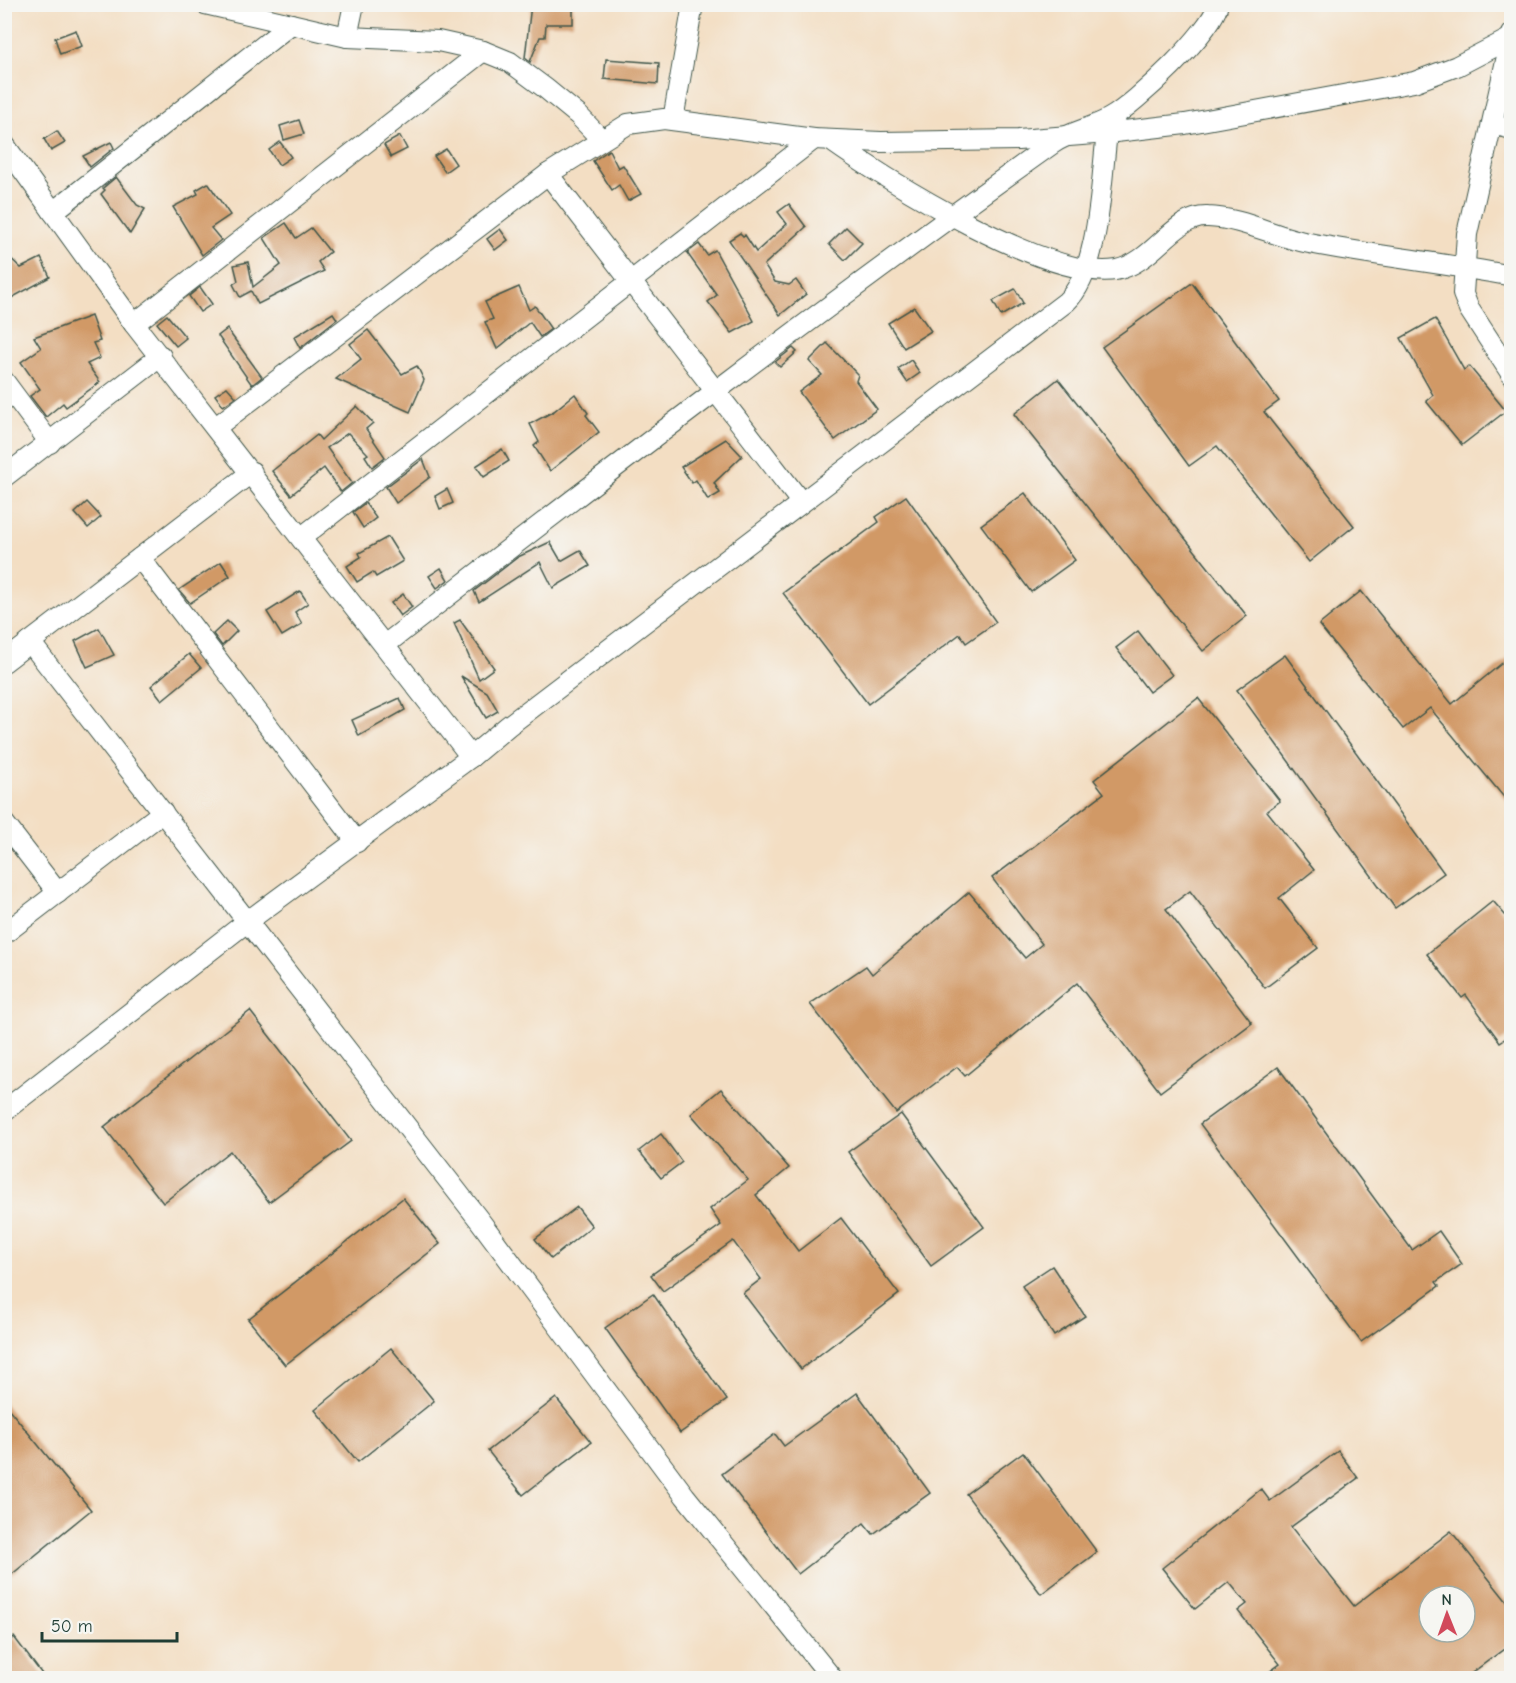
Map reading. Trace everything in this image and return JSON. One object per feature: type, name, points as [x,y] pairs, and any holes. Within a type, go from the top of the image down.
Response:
[{"type":"street","points":[[205,4],[247,9],[291,24],[347,37],[438,41],[483,51],[510,62],[545,88],[578,115],[601,139]]},
{"type":"street","points":[[347,37],[354,4]]},
{"type":"street","points":[[673,120],[693,4]]},
{"type":"street","points":[[386,644],[716,389],[1062,137],[1090,128],[1120,112],[1184,52],[1213,18],[1218,4]]},
{"type":"street","points":[[53,212],[291,24]]},
{"type":"street","points":[[1511,36],[1502,126],[1469,223],[1464,300],[1512,375]]},
{"type":"street","points":[[216,427],[548,174],[628,124],[646,120],[673,120],[822,140],[881,142],[1062,137],[1107,133],[1185,124],[1414,82],[1457,66],[1511,36]]},
{"type":"street","points":[[134,324],[483,51]]},
{"type":"street","points":[[4,1111],[248,921],[471,757],[801,502],[1066,302],[1079,288],[1086,270],[1092,245],[1107,133]]},
{"type":"street","points":[[822,140],[954,216],[1043,258],[1086,270],[1115,270],[1130,266],[1145,258],[1185,222],[1206,217],[1308,243],[1512,276]]},
{"type":"street","points":[[302,537],[629,282],[822,140]]},
{"type":"street","points":[[4,144],[134,324],[386,644],[471,757]]},
{"type":"street","points":[[548,174],[629,282],[716,389],[801,502]]},
{"type":"street","points":[[4,477],[161,356]]},
{"type":"street","points":[[4,381],[50,443]]},
{"type":"street","points":[[4,662],[252,472]]},
{"type":"street","points":[[140,558],[357,842]]},
{"type":"street","points":[[30,642],[480,1221],[685,1496],[832,1678]]},
{"type":"street","points":[[4,934],[163,812]]},
{"type":"street","points":[[4,823],[58,893]]},
{"type":"building","points":[[531,4],[573,4],[573,24],[546,24],[545,37],[540,37],[530,62],[525,58]]},
{"type":"building","points":[[76,30],[82,46],[60,54],[55,38]]},
{"type":"building","points":[[606,59],[659,63],[658,84],[604,79]]},
{"type":"building","points":[[299,120],[304,134],[284,140],[280,126]]},
{"type":"building","points":[[57,131],[65,143],[51,151],[44,139]]},
{"type":"building","points":[[400,136],[407,149],[391,157],[384,145]]},
{"type":"building","points":[[111,142],[114,148],[90,167],[83,156]]},
{"type":"building","points":[[280,142],[291,157],[279,165],[269,150]]},
{"type":"building","points":[[446,149],[456,164],[445,172],[434,156]]},
{"type":"building","points":[[609,150],[618,168],[623,165],[641,194],[628,201],[619,185],[612,190],[593,161]]},
{"type":"building","points":[[116,177],[137,205],[145,209],[130,234],[101,194],[105,190],[103,188]]},
{"type":"building","points":[[208,183],[230,215],[211,228],[221,240],[202,255],[173,207],[198,194],[196,190]]},
{"type":"building","points":[[789,204],[806,227],[764,265],[775,282],[789,285],[796,280],[806,294],[780,315],[729,240],[740,233],[745,235],[756,252],[787,224],[778,212]]},
{"type":"building","points":[[286,223],[296,238],[311,228],[330,252],[318,262],[324,271],[258,304],[251,291],[240,297],[233,284],[238,281],[234,265],[248,262],[253,287],[281,265],[264,238]]},
{"type":"building","points":[[846,227],[862,243],[845,260],[829,244]]},
{"type":"building","points":[[500,229],[508,240],[495,250],[487,239]]},
{"type":"building","points":[[699,244],[707,255],[715,250],[754,321],[732,333],[708,302],[717,295],[687,253]]},
{"type":"building","points":[[4,252],[21,268],[41,258],[50,277],[4,302]]},
{"type":"building","points":[[1192,283],[1279,401],[1264,412],[1354,526],[1309,562],[1217,446],[1189,466],[1102,347]]},
{"type":"building","points":[[200,287],[212,304],[200,312],[189,296]]},
{"type":"building","points":[[519,287],[529,310],[535,306],[551,329],[540,337],[530,322],[497,349],[485,322],[493,319],[485,302]]},
{"type":"building","points":[[1015,289],[1023,303],[1001,316],[993,301]]},
{"type":"building","points":[[914,307],[931,331],[904,348],[888,323]]},
{"type":"building","points":[[333,313],[337,319],[300,348],[294,337]]},
{"type":"building","points":[[167,315],[186,338],[176,346],[157,323]]},
{"type":"building","points":[[91,316],[100,341],[93,343],[100,358],[87,364],[100,382],[66,407],[63,403],[46,417],[30,396],[40,389],[21,362],[41,348],[34,337]]},
{"type":"building","points":[[1435,319],[1464,370],[1469,366],[1506,411],[1462,445],[1426,401],[1433,395],[1401,338]]},
{"type":"building","points":[[227,329],[262,377],[252,385],[218,336]]},
{"type":"building","points":[[368,330],[402,374],[417,366],[424,380],[410,412],[336,379],[361,359],[350,344]]},
{"type":"building","points":[[827,343],[858,375],[856,381],[877,409],[835,440],[799,392],[822,375],[809,361]]},
{"type":"building","points":[[793,348],[797,352],[780,367],[775,362]]},
{"type":"building","points":[[911,360],[920,373],[907,382],[898,369]]},
{"type":"building","points":[[1058,379],[1247,616],[1203,651],[1014,414]]},
{"type":"building","points":[[227,387],[236,397],[223,406],[215,395]]},
{"type":"building","points":[[575,394],[588,413],[586,415],[599,432],[550,471],[534,446],[539,442],[530,424],[554,411]]},
{"type":"building","points":[[357,406],[373,423],[366,429],[385,457],[372,467],[365,456],[368,454],[348,433],[327,448],[352,483],[341,492],[324,468],[291,495],[272,471],[317,435],[321,440]]},
{"type":"building","points":[[726,439],[742,456],[714,483],[720,493],[708,500],[696,480],[692,483],[681,467]]},
{"type":"building","points":[[502,449],[509,461],[484,477],[476,466]]},
{"type":"building","points":[[423,459],[430,477],[396,503],[386,487]]},
{"type":"building","points":[[447,489],[453,503],[440,509],[435,496]]},
{"type":"building","points":[[1025,493],[1075,560],[1031,592],[981,525]]},
{"type":"building","points":[[906,496],[996,622],[966,643],[960,634],[868,704],[783,593],[879,522],[876,517]]},
{"type":"building","points":[[87,502],[101,517],[88,528],[75,513]]},
{"type":"building","points":[[365,503],[376,518],[363,528],[353,512]]},
{"type":"building","points":[[388,537],[403,561],[376,577],[373,572],[357,582],[347,566],[361,557],[359,553]]},
{"type":"building","points":[[550,542],[561,561],[580,550],[590,566],[553,588],[540,562],[479,602],[474,591],[518,557]]},
{"type":"building","points":[[221,562],[230,576],[190,603],[179,590]]},
{"type":"building","points":[[441,568],[448,580],[437,588],[429,576]]},
{"type":"building","points":[[300,591],[308,603],[295,612],[302,624],[282,636],[267,612]]},
{"type":"building","points":[[1361,591],[1452,704],[1512,655],[1512,807],[1430,708],[1403,729],[1319,625]]},
{"type":"building","points":[[403,594],[412,607],[400,616],[391,603]]},
{"type":"building","points":[[460,620],[494,668],[479,679],[454,623]]},
{"type":"building","points":[[227,621],[237,631],[222,646],[213,634]]},
{"type":"building","points":[[99,628],[114,655],[87,667],[75,641]]},
{"type":"building","points":[[1138,631],[1172,675],[1149,692],[1116,648]]},
{"type":"building","points":[[189,654],[201,668],[162,700],[151,686]]},
{"type":"building","points":[[1285,655],[1444,873],[1395,908],[1237,690]]},
{"type":"building","points":[[461,676],[487,692],[498,711],[486,718]]},
{"type":"building","points":[[400,698],[405,710],[359,736],[352,720]]},
{"type":"building","points":[[1198,698],[1280,801],[1267,811],[1314,870],[1279,898],[1318,948],[1265,988],[1190,891],[1166,909],[1252,1023],[1160,1092],[1077,983],[965,1076],[957,1067],[896,1113],[810,1004],[866,966],[872,974],[969,892],[1025,958],[1042,944],[992,878],[1104,793],[1094,780]]},
{"type":"building","points":[[1493,901],[1512,923],[1512,1034],[1500,1042],[1466,995],[1462,998],[1427,954]]},
{"type":"building","points":[[250,1011],[351,1141],[269,1202],[230,1151],[163,1203],[104,1127]]},
{"type":"building","points":[[1278,1067],[1412,1250],[1439,1231],[1462,1264],[1436,1282],[1439,1286],[1361,1342],[1200,1124]]},
{"type":"building","points":[[721,1089],[789,1168],[756,1195],[798,1251],[841,1218],[899,1294],[801,1369],[743,1293],[761,1279],[733,1241],[663,1291],[651,1275],[721,1225],[710,1209],[748,1180],[691,1114]]},
{"type":"building","points":[[901,1114],[984,1227],[931,1266],[848,1152]]},
{"type":"building","points":[[661,1134],[682,1162],[661,1178],[639,1151]]},
{"type":"building","points":[[403,1198],[440,1244],[285,1365],[248,1319]]},
{"type":"building","points":[[577,1207],[592,1226],[551,1259],[535,1239]]},
{"type":"building","points":[[1052,1266],[1085,1316],[1054,1336],[1022,1286]]},
{"type":"building","points":[[653,1294],[727,1400],[680,1433],[605,1328]]},
{"type":"building","points":[[391,1348],[434,1401],[358,1462],[315,1410]]},
{"type":"building","points":[[857,1393],[930,1493],[873,1534],[864,1523],[798,1574],[722,1474],[775,1434],[784,1446]]},
{"type":"building","points":[[556,1398],[591,1442],[523,1495],[488,1451]]},
{"type":"building","points":[[4,1403],[91,1510],[11,1575],[4,1566]]},
{"type":"building","points":[[1338,1451],[1358,1478],[1291,1527],[1354,1606],[1451,1531],[1512,1608],[1512,1643],[1465,1678],[1261,1678],[1280,1664],[1238,1611],[1247,1604],[1229,1582],[1195,1609],[1162,1568],[1261,1489],[1270,1501]]},
{"type":"building","points":[[1023,1452],[1097,1552],[1041,1594],[966,1494]]},
{"type":"building","points":[[14,1637],[45,1678],[4,1678],[4,1645]]}]
